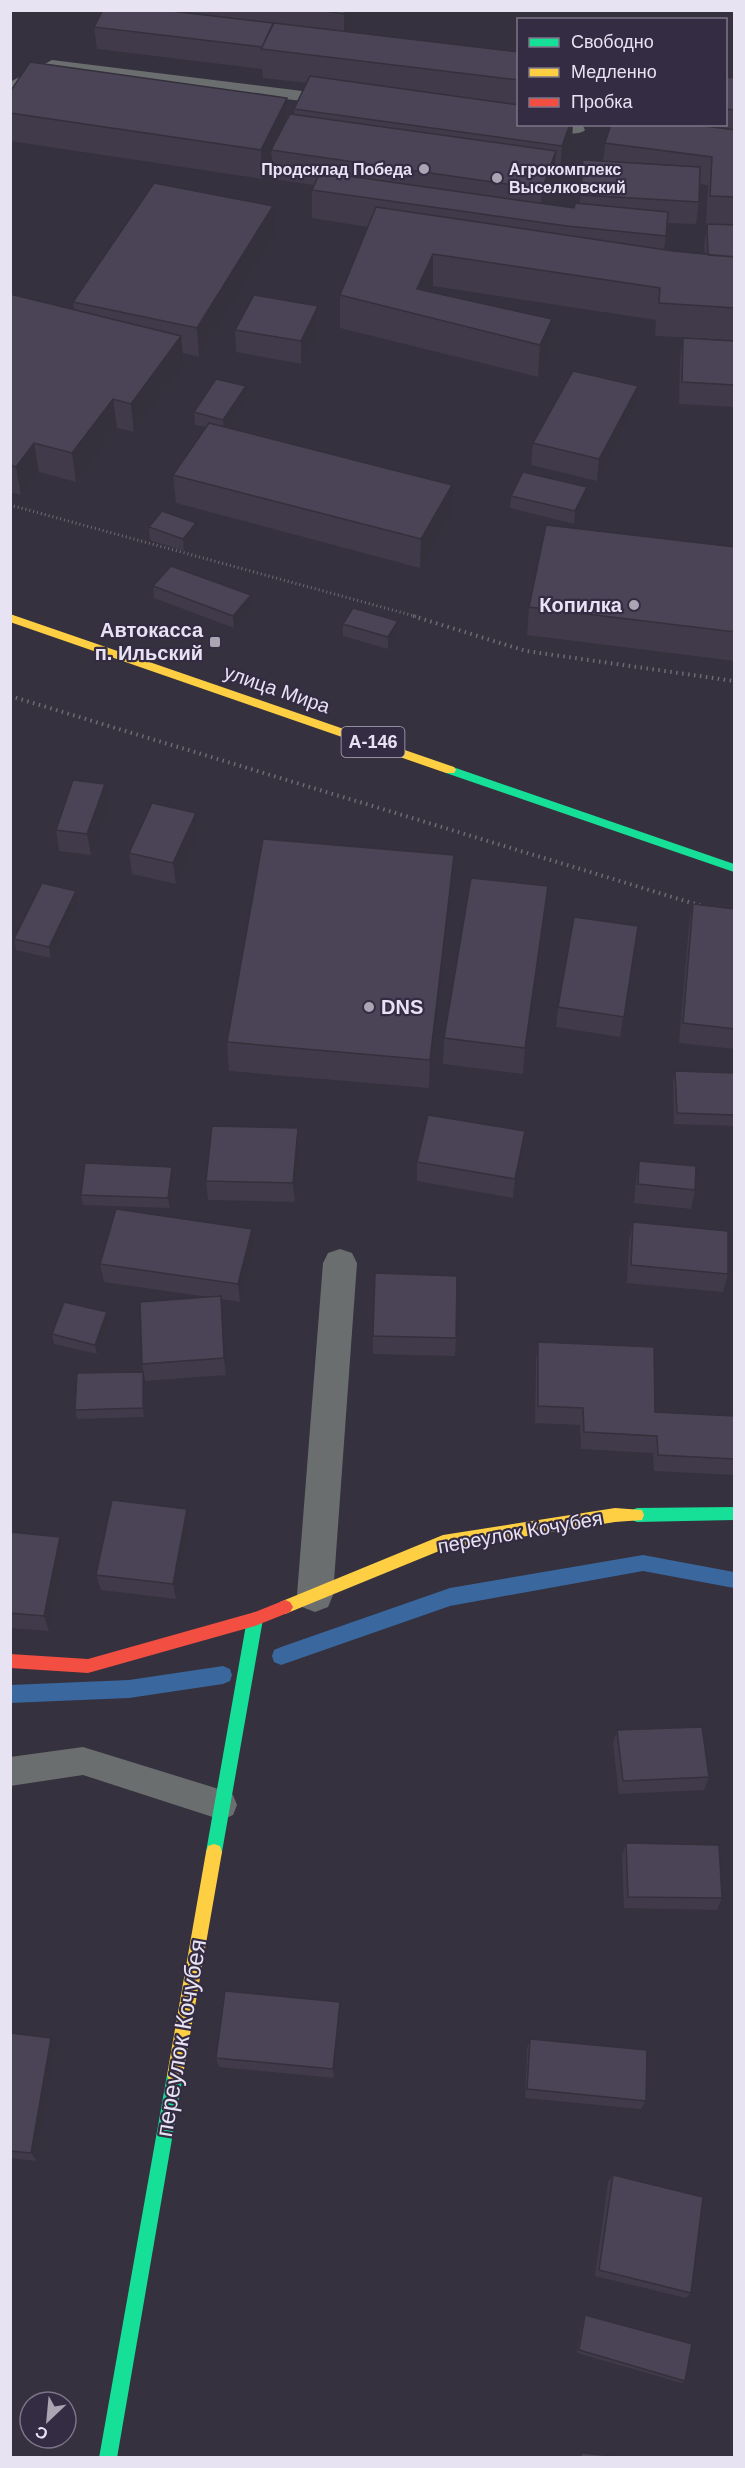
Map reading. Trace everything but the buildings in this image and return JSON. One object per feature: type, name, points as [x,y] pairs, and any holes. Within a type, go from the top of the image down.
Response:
[{"type":"main road","name":"улица Мира","points":[[10,618],[735,868]]},
{"type":"main road","name":"переулок Кочубея","points":[[10,1661],[88,1666],[255,1619],[443,1542],[615,1515],[735,1514]]},
{"type":"main road","name":"переулок Кочубея","points":[[108,2457],[255,1619]]},
{"type":"street","points":[[315,1595],[340,1263]]},
{"type":"lane","points":[[10,89],[52,65],[355,102]]},
{"type":"lane","points":[[550,126],[578,130]]},
{"type":"lane","points":[[10,1772],[83,1761],[222,1805]]},
{"type":"path","points":[[10,505],[382,606],[526,651],[735,681]]},
{"type":"path","points":[[10,696],[703,906]]},
{"type":"waterway","points":[[281,1656],[450,1597],[643,1563],[734,1580]]},
{"type":"waterway","points":[[10,1694],[129,1689],[223,1675]]},
{"type":"traffic: fast","points":[[450,770],[734,868]]},
{"type":"traffic: fast","points":[[637,1515],[734,1514]]},
{"type":"traffic: fast","points":[[214,1852],[255,1619]]},
{"type":"traffic: fast","points":[[108,2458],[175,2075]]},
{"type":"traffic: slow","points":[[10,618],[450,770]]},
{"type":"traffic: slow","points":[[285,1607],[443,1542],[615,1515],[637,1515]]},
{"type":"traffic: slow","points":[[175,2075],[214,1852]]},
{"type":"traffic: jam","points":[[10,1661],[88,1666],[255,1619],[285,1607]]},
{"type":"place","name":"Продсклад Победа","points":[[424,169]]},
{"type":"place","name":"Агрокомплекс Выселковский","points":[[497,178]]},
{"type":"place","name":"Копилка","points":[[634,605]]},
{"type":"place","name":"Автокасса п. Ильский","points":[[215,642]]},
{"type":"place","name":"DNS","points":[[369,1007]]}]
